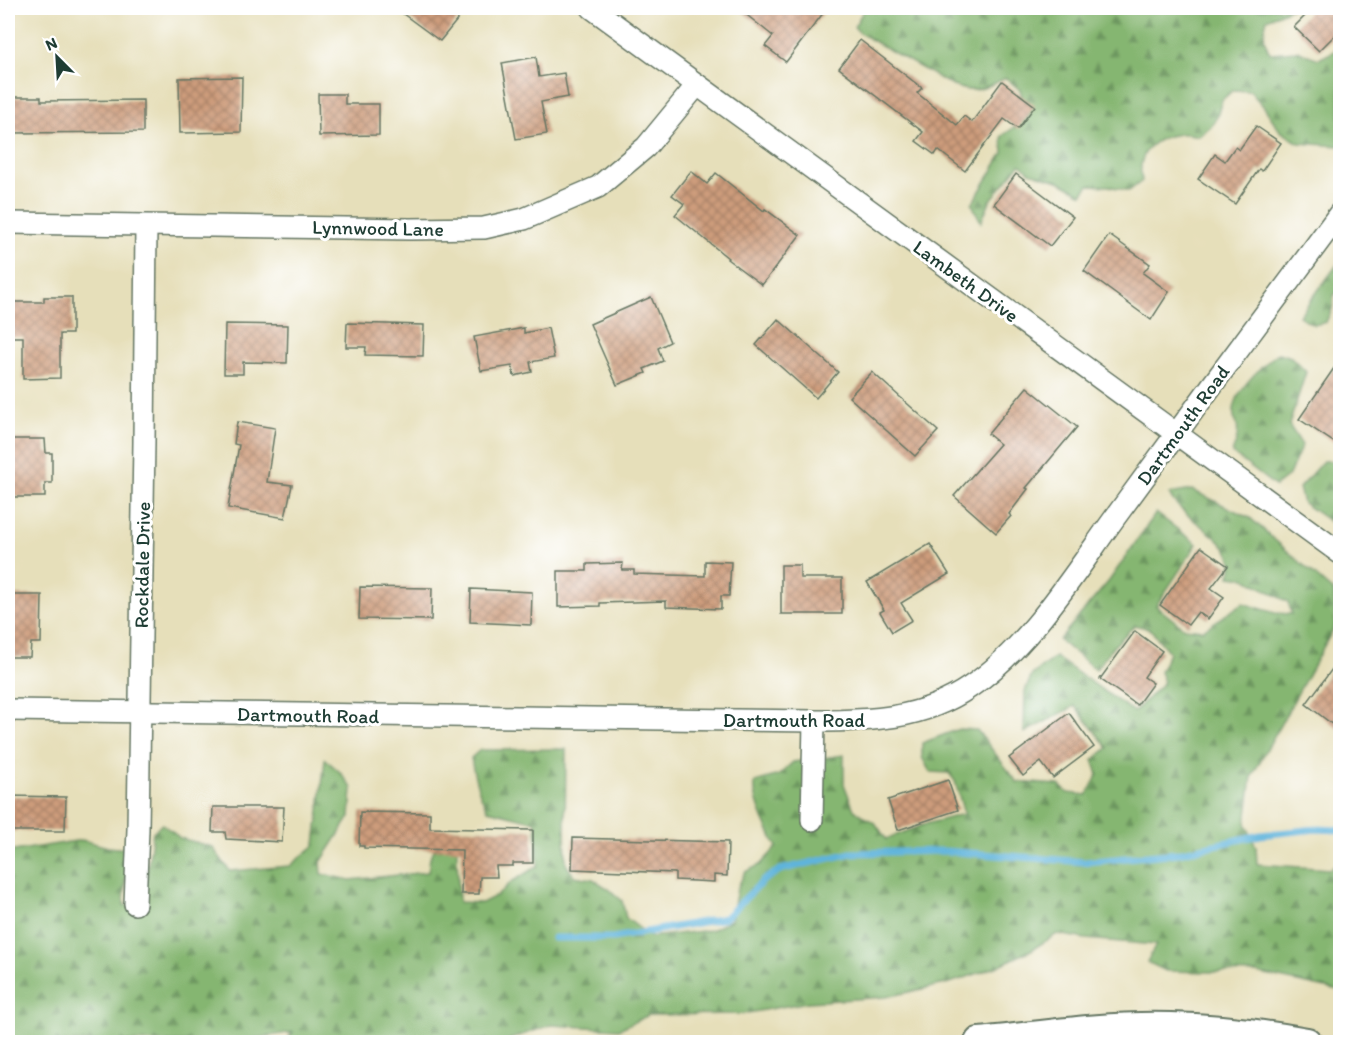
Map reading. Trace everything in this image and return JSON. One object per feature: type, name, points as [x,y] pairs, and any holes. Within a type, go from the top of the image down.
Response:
[{"type":"street","name":"Lambeth Drive","points":[[592,8],[1341,554]]},
{"type":"street","name":"Lynnwood Lane","points":[[8,223],[484,228],[524,219],[598,187],[646,147],[697,86]]},
{"type":"street","name":"Dartmouth Road","points":[[8,710],[814,722],[892,718],[922,711],[955,697],[986,676],[1033,629],[1176,432],[1341,213]]},
{"type":"street","name":"Rockdale Drive","points":[[135,904],[146,226]]},
{"type":"street","points":[[812,819],[814,722]]},
{"type":"street","points":[[979,1042],[1110,1028],[1171,1027],[1256,1033],[1308,1042]]},
{"type":"green space","points":[[865,8],[1292,8],[1267,19],[1264,32],[1266,44],[1270,53],[1297,51],[1319,59],[1340,50],[1340,146],[1299,143],[1280,131],[1250,91],[1233,90],[1222,100],[1217,117],[1211,126],[1199,136],[1185,134],[1170,136],[1149,148],[1142,162],[1142,181],[1129,191],[1109,186],[1089,185],[1082,194],[1061,182],[1030,172],[1020,164],[990,201],[981,222],[972,204],[1003,153],[1002,136],[1029,117],[1020,90],[1006,78],[974,90],[953,86],[861,34],[854,27]]},
{"type":"green space","points":[[1340,264],[1340,291],[1334,295],[1332,309],[1326,322],[1314,325],[1299,316]]},
{"type":"green space","points":[[1278,353],[1291,357],[1306,372],[1289,425],[1302,445],[1289,475],[1275,486],[1232,453],[1238,429],[1234,417],[1237,398],[1248,381]]},
{"type":"green space","points":[[1323,461],[1340,461],[1339,528],[1303,503],[1299,488]]},
{"type":"green space","points":[[1192,490],[1250,518],[1334,592],[1335,626],[1252,776],[1246,823],[1256,847],[1257,864],[1330,869],[1340,861],[1340,991],[1256,973],[1166,971],[1147,962],[1156,945],[1057,934],[996,967],[950,983],[886,997],[808,1002],[742,1014],[649,1015],[619,1029],[551,1025],[502,1042],[481,1040],[286,1042],[293,1032],[235,1042],[8,1042],[8,850],[82,840],[127,849],[124,905],[142,908],[153,832],[162,824],[180,838],[212,847],[230,871],[290,866],[315,845],[325,759],[340,772],[352,788],[350,817],[321,862],[322,874],[350,880],[428,872],[430,858],[438,842],[456,835],[459,902],[482,903],[498,895],[511,882],[538,866],[536,822],[488,810],[477,785],[471,758],[480,750],[566,749],[566,864],[574,876],[593,879],[609,889],[622,901],[626,918],[651,937],[711,930],[731,920],[737,889],[745,872],[760,865],[777,847],[759,806],[755,782],[779,775],[793,762],[844,755],[844,784],[854,810],[876,824],[886,839],[926,824],[964,814],[955,781],[949,773],[930,772],[922,757],[922,743],[959,729],[977,730],[1017,782],[1059,785],[1068,793],[1087,795],[1098,774],[1093,760],[1108,748],[1075,706],[1024,733],[1025,691],[1032,675],[1055,657],[1134,712],[1164,682],[1160,672],[1169,652],[1150,629],[1135,625],[1111,649],[1096,670],[1059,640],[1109,581],[1156,513],[1197,544],[1156,606],[1184,628],[1203,630],[1243,603],[1275,613],[1292,614],[1288,602],[1245,578],[1230,576],[1232,564],[1222,544],[1184,512],[1169,494]]},
{"type":"building","points":[[395,8],[467,8],[440,41]]},
{"type":"building","points":[[738,8],[827,8],[786,62],[765,46],[773,36]]},
{"type":"building","points":[[1313,8],[1341,8],[1341,29],[1319,51],[1294,27]]},
{"type":"building","points":[[860,40],[922,88],[917,93],[957,125],[964,116],[972,122],[1002,81],[1035,106],[1018,129],[1004,119],[965,171],[938,150],[935,155],[916,141],[923,132],[839,68]]},
{"type":"building","points":[[536,57],[539,77],[564,73],[568,97],[541,102],[547,134],[516,139],[502,63]]},
{"type":"building","points":[[242,77],[241,132],[180,133],[179,78]]},
{"type":"building","points":[[318,94],[345,94],[345,104],[379,104],[379,135],[319,136]]},
{"type":"building","points":[[8,97],[41,97],[41,101],[143,100],[143,132],[8,133]]},
{"type":"building","points":[[1256,126],[1281,143],[1262,171],[1259,169],[1235,204],[1198,179],[1215,154],[1225,161],[1235,147],[1239,150]]},
{"type":"building","points":[[691,171],[707,184],[716,173],[764,211],[765,209],[800,235],[762,285],[675,215],[684,204],[672,195]]},
{"type":"building","points":[[1016,174],[1073,217],[1050,246],[994,204]]},
{"type":"building","points":[[1109,235],[1150,264],[1143,273],[1169,292],[1151,320],[1084,271]]},
{"type":"building","points":[[44,297],[72,297],[72,334],[60,334],[60,378],[23,379],[23,337],[8,337],[8,302],[44,302]]},
{"type":"building","points":[[651,297],[670,342],[658,348],[663,361],[644,369],[646,373],[617,385],[590,324]]},
{"type":"building","points":[[778,319],[838,372],[816,398],[756,345]]},
{"type":"building","points":[[347,323],[424,325],[423,356],[365,355],[366,347],[346,347]]},
{"type":"building","points":[[225,324],[288,325],[287,363],[243,362],[243,374],[224,374]]},
{"type":"building","points":[[524,328],[524,333],[548,328],[554,358],[530,362],[532,372],[514,376],[512,366],[481,371],[474,337]]},
{"type":"building","points":[[1341,358],[1341,447],[1299,419]]},
{"type":"building","points":[[872,372],[938,431],[915,456],[849,397]]},
{"type":"building","points":[[1027,387],[1077,427],[1026,488],[1028,489],[1009,514],[1011,516],[996,533],[954,496],[1000,444],[988,434]]},
{"type":"building","points":[[237,422],[275,428],[267,482],[292,485],[285,518],[228,508],[239,445],[234,444]]},
{"type":"building","points":[[10,439],[45,439],[46,453],[52,453],[52,483],[45,483],[45,497],[10,497]]},
{"type":"building","points":[[930,544],[949,574],[901,603],[912,620],[892,632],[880,612],[884,610],[867,582]]},
{"type":"building","points":[[1201,547],[1228,566],[1211,588],[1224,597],[1208,619],[1198,612],[1188,625],[1160,605]]},
{"type":"building","points":[[705,561],[731,562],[729,596],[721,596],[721,609],[666,607],[666,601],[558,607],[558,571],[587,571],[587,564],[623,563],[622,570],[634,570],[634,574],[705,576]]},
{"type":"building","points":[[781,565],[800,565],[800,578],[842,578],[842,614],[781,614]]},
{"type":"building","points":[[360,587],[432,588],[431,620],[359,619]]},
{"type":"building","points":[[471,589],[532,592],[531,625],[470,622]]},
{"type":"building","points":[[8,595],[42,595],[41,643],[31,643],[30,657],[8,657]]},
{"type":"building","points":[[1135,631],[1162,651],[1144,677],[1153,683],[1137,705],[1100,679]]},
{"type":"building","points":[[1341,657],[1341,731],[1306,704]]},
{"type":"building","points":[[1069,713],[1094,747],[1053,778],[1041,762],[1023,776],[1009,758]]},
{"type":"building","points":[[948,780],[958,810],[898,830],[888,800]]},
{"type":"building","points":[[8,796],[66,797],[65,831],[8,831]]},
{"type":"building","points":[[213,807],[284,807],[282,842],[226,839],[225,832],[212,832]]},
{"type":"building","points":[[360,812],[430,813],[430,828],[533,830],[533,863],[496,866],[497,877],[480,877],[479,894],[461,894],[462,850],[364,848],[364,846],[359,846]]},
{"type":"building","points":[[573,838],[728,842],[727,876],[714,875],[714,882],[675,880],[675,873],[572,869]]},
{"type":"waterway","points":[[554,938],[613,938],[725,918],[764,880],[780,870],[851,853],[943,851],[1085,862],[1178,853],[1260,835],[1316,829],[1340,830]]}]
